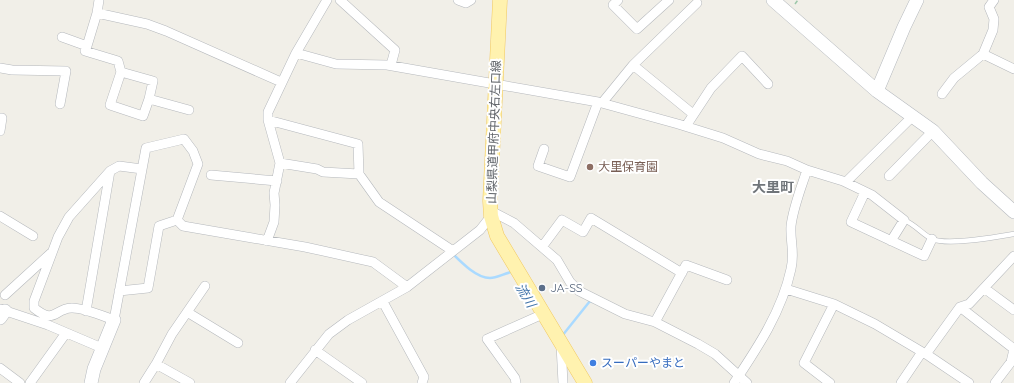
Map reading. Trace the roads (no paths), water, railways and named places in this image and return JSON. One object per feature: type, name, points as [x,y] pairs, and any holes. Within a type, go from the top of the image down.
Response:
[{"type":"main road","name":"山梨県道甲府中央右左口線","points":[[500,0],[495,85],[491,214],[497,236],[539,315],[558,338],[585,383]]},
{"type":"street","points":[[99,0],[97,13],[85,52],[118,61],[121,72],[110,105],[143,116],[153,81],[121,72]]},
{"type":"street","points":[[267,241],[274,222],[274,193],[280,163],[268,120],[268,112],[280,82],[327,0]]},
{"type":"street","points":[[340,0],[395,50],[391,65]]},
{"type":"street","points":[[458,0],[466,3],[471,0]]},
{"type":"street","points":[[618,0],[613,5],[637,29],[669,0]]},
{"type":"street","points":[[773,0],[877,91],[934,131],[982,183],[1014,212]]},
{"type":"street","points":[[942,94],[954,78],[983,54],[993,30],[994,19],[989,7],[994,0]]},
{"type":"street","points":[[877,91],[913,2]]},
{"type":"street","points":[[544,149],[538,166],[570,177],[600,102],[633,65],[697,3]]},
{"type":"street","points":[[97,13],[147,24],[166,31],[280,82]]},
{"type":"street","points":[[62,37],[87,46]]},
{"type":"street","points":[[296,53],[336,64],[391,65],[495,85],[600,102],[686,126],[723,138],[759,154],[787,161],[807,170],[846,182],[866,192],[904,220],[891,241]]},
{"type":"street","points":[[983,54],[1014,69]]},
{"type":"street","points":[[686,126],[711,88],[742,56],[768,84]]},
{"type":"street","points":[[633,65],[693,114]]},
{"type":"street","points":[[0,68],[12,70],[66,71],[60,104]]},
{"type":"street","points":[[149,99],[189,110]]},
{"type":"street","points":[[846,182],[913,116]]},
{"type":"street","points":[[0,118],[2,118],[0,131]]},
{"type":"street","points":[[268,120],[358,144],[359,174],[379,202],[453,251]]},
{"type":"street","points":[[889,176],[934,131]]},
{"type":"street","points":[[91,383],[102,348],[114,320],[146,148],[184,139],[193,152],[198,164],[177,220]]},
{"type":"street","points":[[280,163],[317,169],[323,172],[359,174]]},
{"type":"street","points":[[114,320],[72,307],[51,316],[42,315],[34,308],[34,301],[58,237],[69,217],[110,171],[119,166],[142,169]]},
{"type":"street","points":[[737,379],[764,335],[786,289],[792,266],[794,250],[790,236],[791,224],[807,170]]},
{"type":"street","points":[[86,311],[110,171]]},
{"type":"street","points":[[211,175],[277,182]]},
{"type":"street","points":[[866,192],[851,222],[924,256],[932,239]]},
{"type":"street","points":[[290,383],[315,350],[336,328],[407,287],[480,230],[491,214],[514,223],[542,246],[557,260],[570,282],[579,291],[625,314],[655,322],[715,354],[737,379],[747,383]]},
{"type":"street","points":[[0,216],[33,236]]},
{"type":"street","points":[[542,246],[562,220],[583,232],[591,218],[682,273]]},
{"type":"street","points":[[177,220],[183,226],[374,262],[407,287]]},
{"type":"street","points":[[119,291],[148,288],[159,226],[177,220]]},
{"type":"street","points":[[5,295],[52,252]]},
{"type":"street","points":[[901,383],[960,307],[969,304],[1014,256]]},
{"type":"street","points":[[655,322],[686,265],[727,280]]},
{"type":"street","points":[[144,383],[172,334],[205,286]]},
{"type":"street","points":[[984,288],[1014,310]]},
{"type":"street","points":[[786,289],[834,304],[875,324],[924,353],[969,383]]},
{"type":"street","points":[[383,302],[424,377],[422,383]]},
{"type":"street","points":[[830,383],[804,363],[834,304]]},
{"type":"street","points":[[960,307],[1014,349],[1013,363],[995,383]]},
{"type":"street","points":[[187,312],[238,343]]},
{"type":"street","points":[[2,313],[66,333],[102,348]]},
{"type":"street","points":[[516,383],[487,339],[539,315]]},
{"type":"street","points":[[30,383],[66,333]]},
{"type":"street","points":[[558,338],[563,383]]},
{"type":"street","points":[[315,350],[362,383]]},
{"type":"street","points":[[156,364],[190,383]]},
{"type":"street","points":[[0,368],[20,383]]},
{"type":"lane","points":[[904,220],[912,223],[932,239],[947,242],[1014,234]]},
{"type":"waterway","name":"流川","points":[[453,254],[480,276],[493,278],[512,272]]},
{"type":"waterway","name":"流川","points":[[562,336],[590,301],[592,302]]},
{"type":"place","name":"大里保育園","points":[[590,167]]},
{"type":"place","name":"JA-SS","points":[[542,288]]},
{"type":"place","name":"スーパーやまと","points":[[593,363]]},
{"type":"district","name":"大里町","points":[[773,187]]}]
